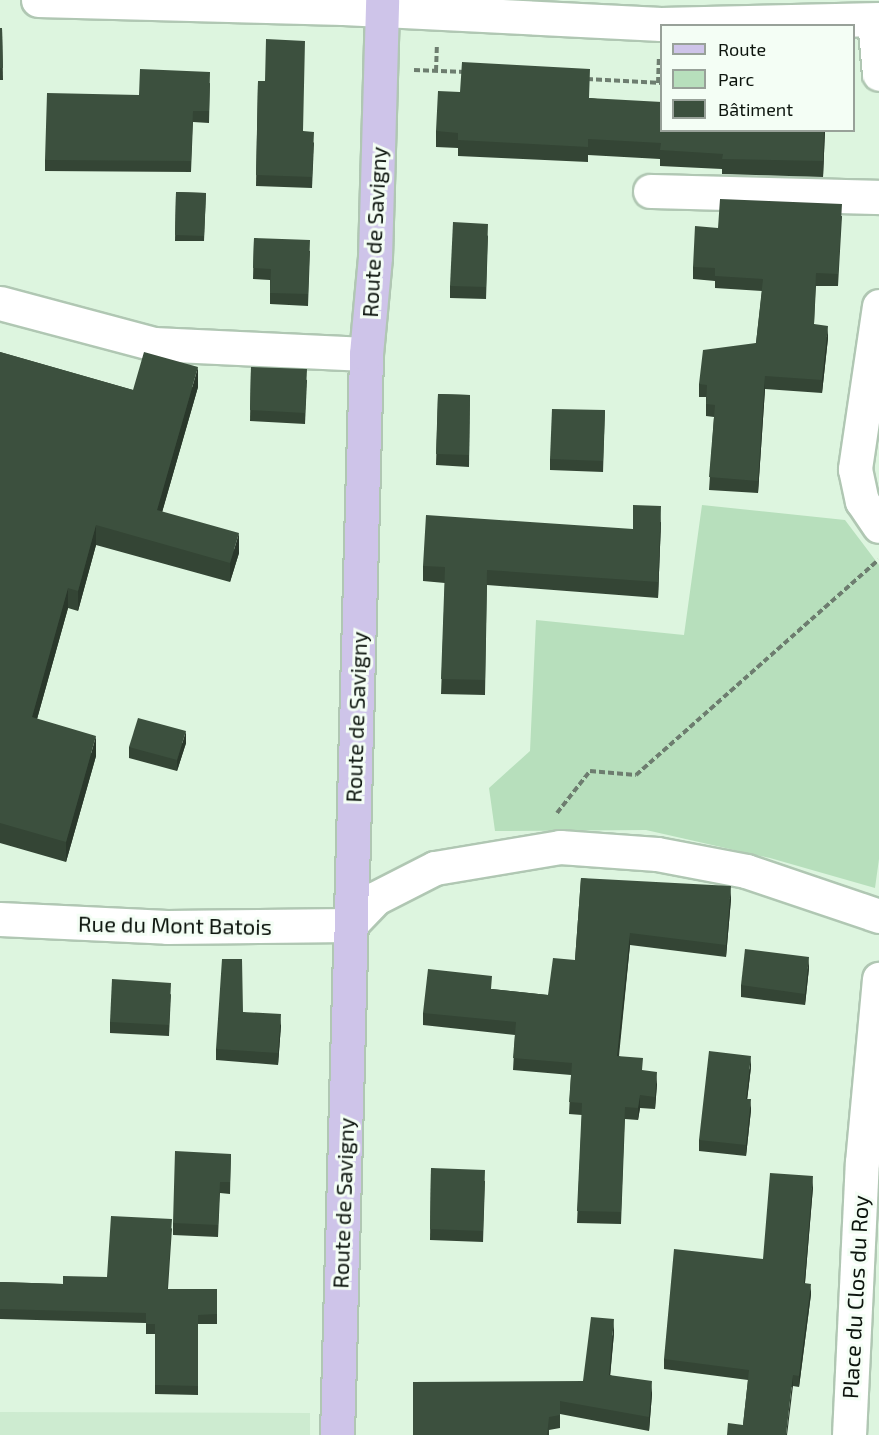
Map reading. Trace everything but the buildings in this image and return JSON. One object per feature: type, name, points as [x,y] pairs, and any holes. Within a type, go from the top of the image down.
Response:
[{"type":"main road","name":"Route de Savigny","points":[[336,1435],[366,354],[375,257],[382,6]]},
{"type":"street","points":[[38,0],[382,6],[660,24],[877,20],[879,74]]},
{"type":"street","points":[[650,191],[879,197]]},
{"type":"street","points":[[0,303],[154,344],[366,354]]},
{"type":"street","points":[[879,306],[855,469],[862,501],[879,526]]},
{"type":"street","points":[[350,925],[376,898],[435,868],[560,848],[657,854],[746,871],[879,916]]},
{"type":"street","name":"Rue du Mont Batois","points":[[0,919],[166,927],[350,925]]},
{"type":"street","name":"Place du Clos du Roy","points":[[849,1435],[862,1162],[879,979]]},
{"type":"path","points":[[382,69],[471,73]]},
{"type":"path","points":[[576,78],[660,83]]},
{"type":"path","points":[[550,822],[590,771],[636,775],[879,560]]},
{"type":"shaded area","points":[[0,1412],[310,1413],[310,1435],[0,1435]]},
{"type":"green space","points":[[702,505],[845,520],[879,565],[879,859],[875,888],[770,858],[646,830],[495,831],[489,788],[530,751],[536,620],[684,635]]}]
